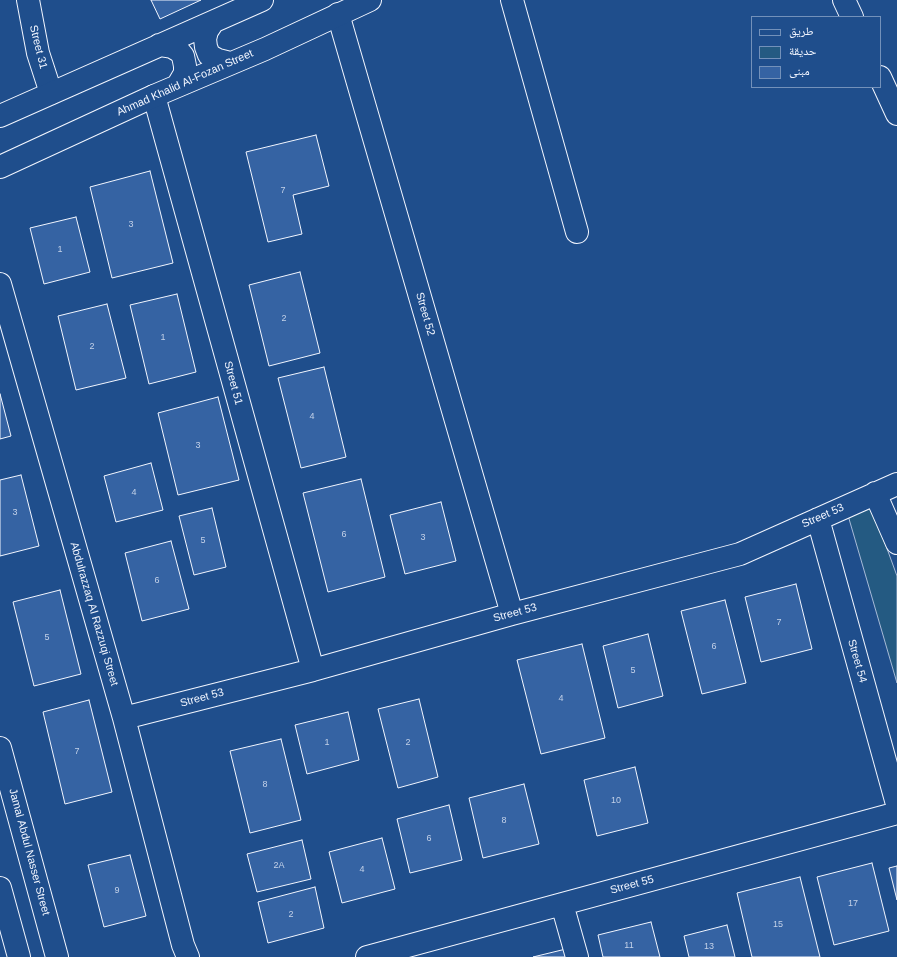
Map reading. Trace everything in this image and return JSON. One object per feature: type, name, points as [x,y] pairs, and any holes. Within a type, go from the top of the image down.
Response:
[{"type":"main road","name":"Street 31","points":[[28,0],[38,53],[51,93]]},
{"type":"main road","points":[[0,116],[262,0]]},
{"type":"main road","name":"Ahmad Khalid Al-Fozan Street","points":[[0,167],[178,85],[264,49],[370,0]]},
{"type":"main road","points":[[512,0],[577,232]]},
{"type":"main road","points":[[844,0],[852,16]]},
{"type":"main road","name":"Street 52","points":[[338,14],[512,614]]},
{"type":"main road","points":[[214,22],[207,31],[205,39],[206,47],[210,55],[218,60],[230,63]]},
{"type":"main road","points":[[160,45],[172,47],[179,51],[183,56],[185,66],[184,73],[178,85]]},
{"type":"main road","points":[[881,79],[897,114]]},
{"type":"main road","name":"Street 51","points":[[154,96],[313,670]]},
{"type":"main road","name":"Abdulrazzaq Al Razzuqi Street","points":[[0,284],[124,718],[186,951]]},
{"type":"main road","name":"Street 53","points":[[124,718],[313,670],[512,614],[740,554],[897,484]]},
{"type":"main road","points":[[875,494],[897,543]]},
{"type":"main road","name":"Street 54","points":[[818,519],[897,804]]},
{"type":"main road","name":"Jamal Abdul Nasser Street","points":[[0,748],[57,957]]},
{"type":"main road","name":"Street 55","points":[[367,957],[897,813]]},
{"type":"main road","points":[[0,888],[19,957]]},
{"type":"main road","points":[[562,904],[577,957]]},
{"type":"green space","points":[[870,502],[897,576],[897,683],[847,512]]},
{"type":"building","points":[[151,0],[201,0],[160,19]]},
{"type":"building","points":[[316,135],[329,186],[293,195],[302,234],[268,242],[246,152]]},
{"type":"building","points":[[150,171],[173,263],[112,278],[90,187]]},
{"type":"building","points":[[76,217],[90,272],[44,284],[30,228]]},
{"type":"building","points":[[300,272],[320,353],[269,366],[249,285]]},
{"type":"building","points":[[177,294],[196,372],[149,384],[130,305]]},
{"type":"building","points":[[107,304],[126,378],[76,390],[58,316]]},
{"type":"building","points":[[324,367],[346,457],[301,468],[278,378]]},
{"type":"building","points":[[0,394],[11,436],[0,439]]},
{"type":"building","points":[[218,397],[239,480],[178,495],[158,413]]},
{"type":"building","points":[[151,463],[163,510],[116,522],[104,476]]},
{"type":"building","points":[[21,475],[39,546],[0,556],[0,480]]},
{"type":"building","points":[[361,479],[385,577],[328,592],[303,493]]},
{"type":"building","points":[[441,502],[456,561],[405,574],[390,515]]},
{"type":"building","points":[[212,508],[226,567],[194,575],[179,516]]},
{"type":"building","points":[[171,541],[189,609],[142,621],[125,553]]},
{"type":"building","points":[[796,584],[812,649],[761,662],[745,597]]},
{"type":"building","points":[[60,590],[81,674],[34,686],[13,602]]},
{"type":"building","points":[[725,600],[746,683],[702,694],[681,611]]},
{"type":"building","points":[[648,634],[663,696],[618,708],[603,646]]},
{"type":"building","points":[[582,644],[605,738],[541,754],[517,660]]},
{"type":"building","points":[[419,699],[438,777],[398,788],[378,709]]},
{"type":"building","points":[[89,700],[112,792],[65,804],[43,712]]},
{"type":"building","points":[[348,712],[359,760],[307,774],[295,725]]},
{"type":"building","points":[[281,739],[301,820],[250,833],[230,751]]},
{"type":"building","points":[[635,767],[648,823],[597,836],[584,780]]},
{"type":"building","points":[[524,784],[539,844],[483,858],[469,798]]},
{"type":"building","points":[[449,805],[462,860],[410,873],[397,819]]},
{"type":"building","points":[[382,838],[395,889],[342,903],[329,852]]},
{"type":"building","points":[[302,840],[311,879],[257,892],[247,854]]},
{"type":"building","points":[[130,855],[146,916],[104,927],[88,865]]},
{"type":"building","points":[[872,863],[889,931],[834,945],[817,877]]},
{"type":"building","points":[[897,866],[897,900],[889,868]]},
{"type":"building","points":[[800,877],[820,957],[752,957],[737,893]]},
{"type":"building","points":[[315,887],[324,928],[268,943],[258,902]]},
{"type":"building","points":[[651,922],[660,957],[603,957],[598,935]]},
{"type":"building","points":[[727,925],[735,957],[689,957],[684,936]]},
{"type":"building","points":[[570,948],[572,957],[533,957]]}]
